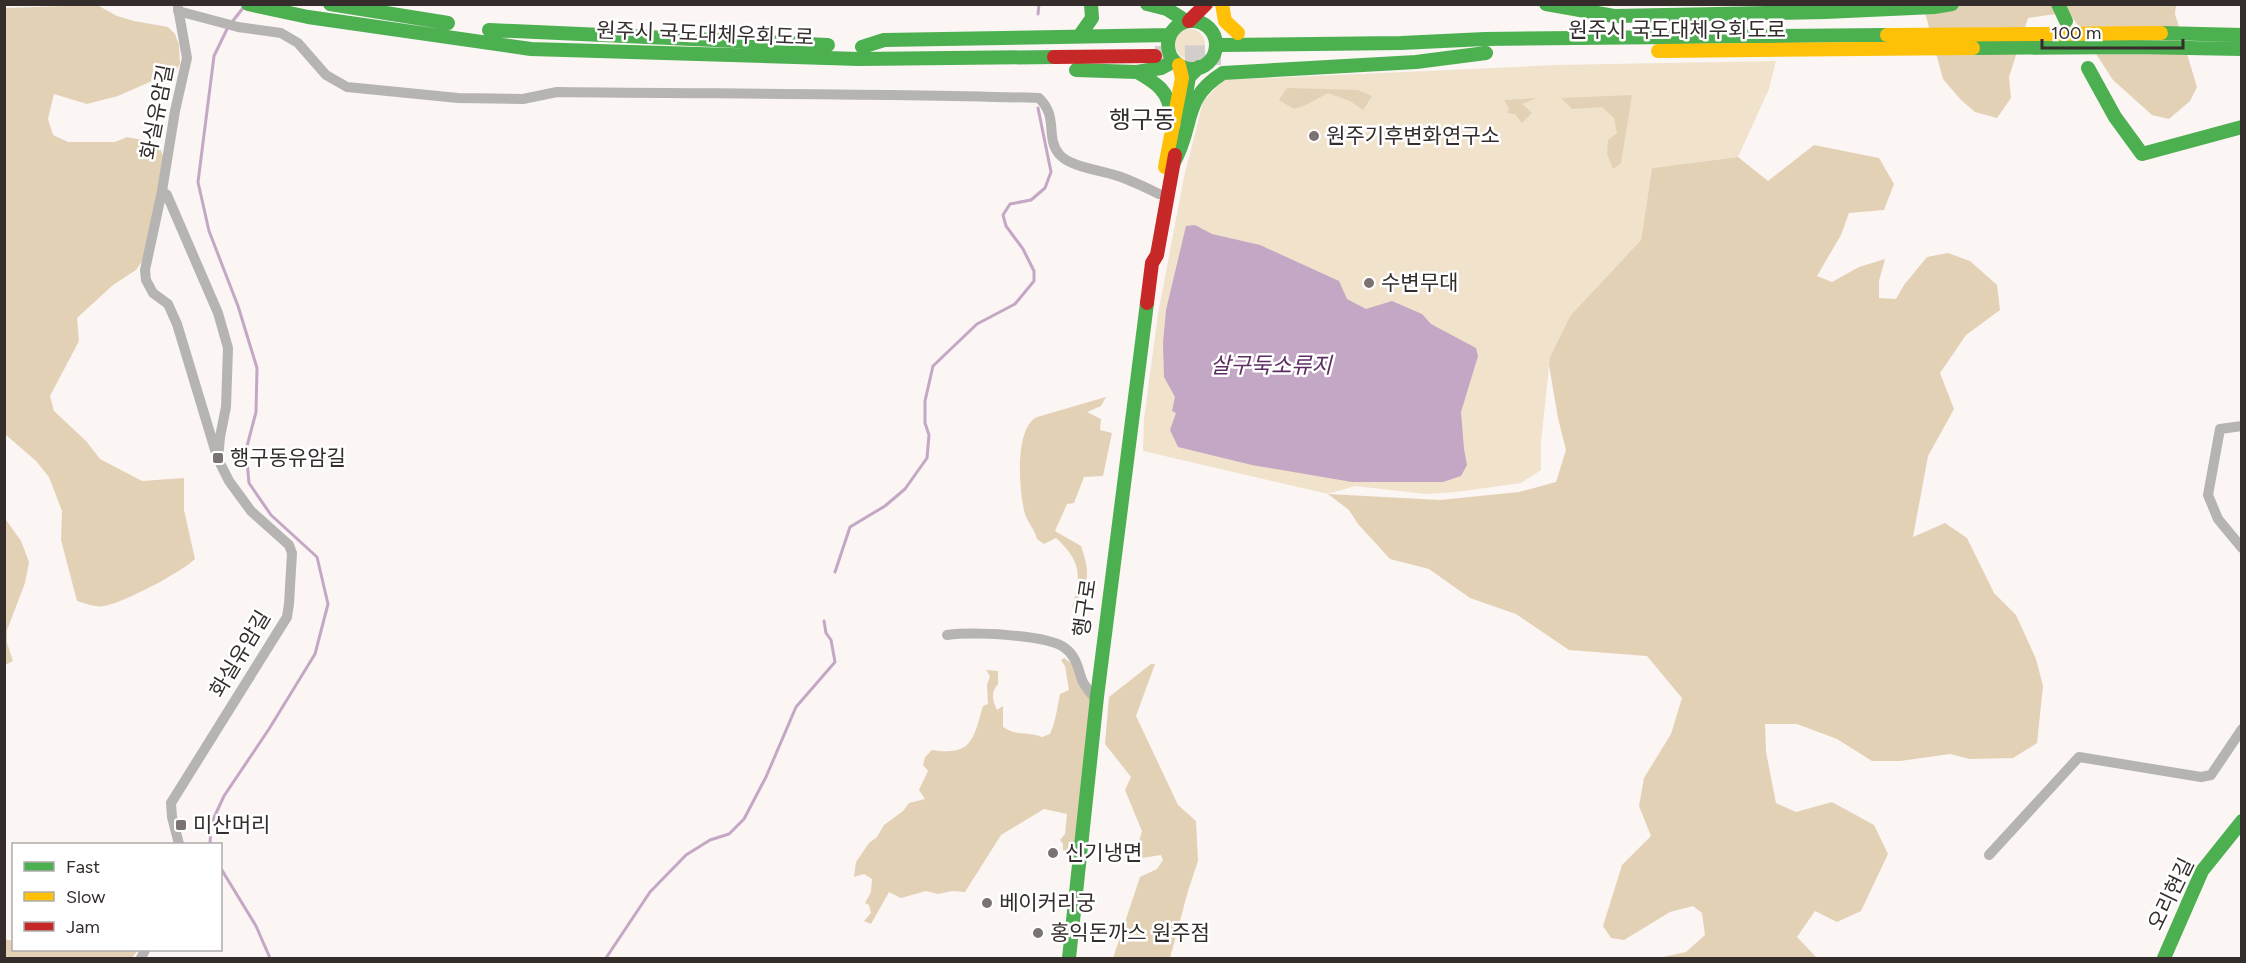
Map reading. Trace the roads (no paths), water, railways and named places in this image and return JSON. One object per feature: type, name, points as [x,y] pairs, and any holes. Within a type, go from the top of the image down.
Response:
[{"type":"main road","points":[[330,4],[504,32],[860,53],[1155,50]]},
{"type":"main road","points":[[1080,35],[1092,18],[1091,4]]},
{"type":"main road","points":[[1147,4],[1156,5],[1172,22],[1180,26]]},
{"type":"main road","points":[[1206,4],[1180,26],[1168,50],[1177,63],[1188,68],[1201,66],[1209,61],[1215,50],[1211,15],[1222,4]]},
{"type":"main road","points":[[1222,4],[1223,19],[1230,28],[1238,33]]},
{"type":"main road","points":[[1546,4],[1614,16],[1825,12],[1952,4]]},
{"type":"main road","points":[[2058,4],[2066,21]]},
{"type":"main road","name":"원주시 국도대체우회도로","points":[[253,5],[308,16],[531,49],[860,53]]},
{"type":"main road","points":[[860,53],[884,40],[1080,35],[1202,23],[1215,40]]},
{"type":"main road","points":[[1215,40],[1238,33],[1412,31],[1486,46]]},
{"type":"main road","name":"원주시 국도대체우회도로","points":[[1486,46],[2139,33],[2241,35]]},
{"type":"main road","name":"원주시 국도대체우회도로","points":[[1215,40],[1486,46],[2241,49]]},
{"type":"main road","points":[[1137,72],[1157,83],[1171,104],[1164,151],[1169,163],[1180,154],[1197,94],[1210,79],[1224,73],[1416,62],[1486,46]]},
{"type":"main road","points":[[860,53],[883,67],[1137,72],[1177,63]]},
{"type":"main road","name":"행구로","points":[[1069,958],[1099,666],[1152,263],[1157,255],[1182,78],[1177,63]]},
{"type":"main road","points":[[1201,66],[1224,73]]},
{"type":"main road","name":"행구로","points":[[1152,263],[1148,253],[1160,194],[1188,82],[1192,73],[1201,66]]},
{"type":"main road","points":[[2088,68],[2115,117],[2142,154],[2241,127]]},
{"type":"main road","name":"오리현길","points":[[2164,958],[2202,871],[2241,821]]},
{"type":"street","points":[[178,8],[192,15],[238,27],[281,33],[298,43],[326,75],[347,87],[458,98],[523,99],[557,92],[819,96],[902,94],[1039,98],[1048,107],[1053,140],[1059,155],[1072,163],[1121,177],[1160,194]]},
{"type":"street","name":"화실유암길","points":[[178,8],[187,58],[145,270],[146,280],[153,293],[168,304],[177,324],[218,459],[229,481],[251,511],[289,545],[292,553],[290,604],[287,616],[171,803],[179,843]]},
{"type":"street","name":"화실유암길","points":[[162,191],[167,195],[218,313],[228,348],[226,408],[218,459]]},
{"type":"street","points":[[2241,426],[2220,429],[2208,495],[2218,519],[2241,548]]},
{"type":"street","points":[[947,635],[963,633],[1046,639],[1065,648],[1077,661],[1083,682],[1095,699]]},
{"type":"street","points":[[1989,855],[2079,757],[2201,777],[2211,775],[2241,729]]},
{"type":"water","name":"살구둑소류지","points":[[1195,225],[1212,234],[1260,245],[1339,281],[1347,299],[1366,309],[1392,301],[1422,314],[1431,324],[1476,348],[1478,356],[1461,412],[1467,465],[1461,476],[1443,482],[1352,482],[1252,465],[1178,447],[1170,430],[1176,413],[1172,411],[1175,397],[1164,377],[1163,343],[1166,310],[1186,226]]},
{"type":"waterway","points":[[1038,14],[1039,4]]},
{"type":"waterway","points":[[232,22],[243,8]]},
{"type":"waterway","points":[[210,843],[211,824],[224,796],[315,654],[328,604],[317,557],[271,515],[249,483],[246,450],[256,412],[257,368],[238,306],[209,231],[198,182],[214,56],[228,27]]},
{"type":"waterway","points":[[835,572],[850,527],[885,506],[905,489],[927,458],[929,435],[925,423],[925,401],[933,366],[977,324],[1015,304],[1034,281],[1034,271],[1023,249],[1006,226],[1003,215],[1010,204],[1031,200],[1045,188],[1051,172],[1038,108]]},
{"type":"waterway","points":[[606,958],[650,892],[686,855],[710,840],[729,834],[744,819],[766,777],[796,707],[835,662],[831,640],[826,633],[824,621]]},
{"type":"waterway","points":[[222,870],[256,926],[270,958]]},
{"type":"tunnel","points":[[1155,56],[1221,55]]},
{"type":"place","name":"원주기후변화연구소","points":[[1314,136]]},
{"type":"place","name":"수변무대","points":[[1369,283]]},
{"type":"place","name":"행구동유암길","points":[[218,458]]},
{"type":"place","name":"미산머리","points":[[181,825]]},
{"type":"place","name":"신기냉면","points":[[1053,853]]},
{"type":"place","name":"베이커리궁","points":[[987,903]]},
{"type":"place","name":"홍익돈까스 원주점","points":[[1038,933]]},
{"type":"district","name":"행구동","points":[[1142,120]]}]
